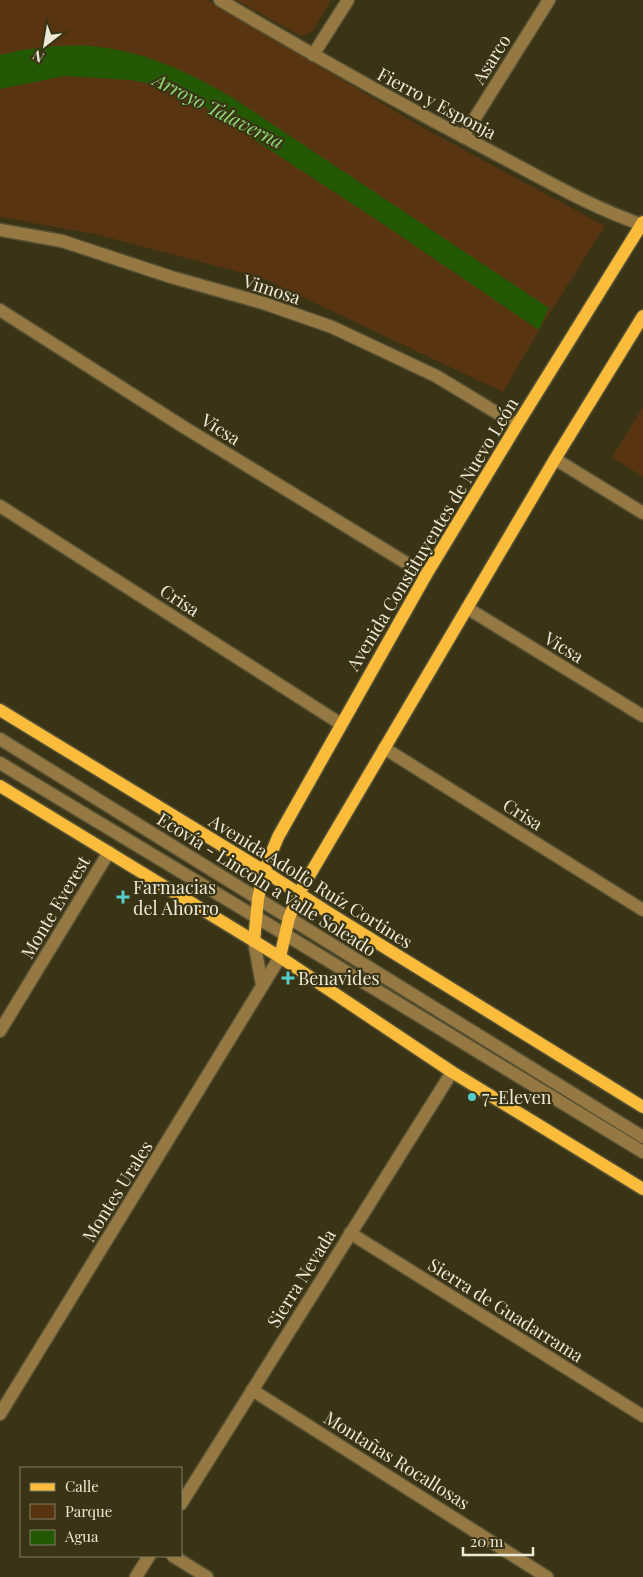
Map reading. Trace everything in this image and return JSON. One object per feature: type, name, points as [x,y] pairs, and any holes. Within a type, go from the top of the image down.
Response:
[{"type":"main road","name":"Avenida Constituyentes de Nuevo León","points":[[254,942],[258,899],[264,871],[278,837],[426,575],[642,224]]},
{"type":"main road","points":[[280,957],[289,918],[299,893],[555,459],[643,316]]},
{"type":"main road","name":"Avenida Adolfo Ruíz Cortines","points":[[0,710],[264,871],[328,913],[643,1108]]},
{"type":"main road","points":[[0,786],[280,957],[452,1072],[643,1189]]},
{"type":"street","name":"Fierro y Esponja","points":[[220,0],[313,56],[463,137],[586,202],[642,224]]},
{"type":"street","points":[[313,56],[348,0]]},
{"type":"street","name":"Asarco","points":[[463,137],[549,0]]},
{"type":"street","name":"Vimosa","points":[[0,230],[62,241],[172,277],[263,303],[332,327],[436,376],[517,425]]},
{"type":"street","name":"Vicsa","points":[[0,310],[182,426],[426,575]]},
{"type":"street","points":[[555,459],[643,513]]},
{"type":"street","name":"Crisa","points":[[0,506],[341,724]]},
{"type":"street","name":"Vicsa","points":[[467,608],[643,716]]},
{"type":"street","name":"Ecovía - Lincoln a Valle Soleado","points":[[0,739],[643,1137]]},
{"type":"street","name":"Crisa","points":[[384,748],[643,910]]},
{"type":"street","points":[[0,763],[643,1152]]},
{"type":"street","name":"Monte Everest","points":[[1,1026],[109,852]]},
{"type":"street","points":[[254,942],[262,986]]},
{"type":"street","name":"Montes Urales","points":[[0,1414],[280,957]]},
{"type":"street","name":"Sierra Nevada","points":[[182,1502],[452,1072]]},
{"type":"street","name":"Sierra de Guadarrama","points":[[350,1233],[643,1416]]},
{"type":"street","name":"Montañas Rocallosas","points":[[252,1390],[548,1577]]},
{"type":"street","points":[[136,1577],[148,1557]]},
{"type":"street","points":[[175,1557],[207,1577]]},
{"type":"green space","points":[[0,0],[207,0],[427,130],[605,226],[539,330],[503,392],[262,278],[95,234],[0,217]]},
{"type":"green space","points":[[236,0],[331,0],[312,32],[301,36]]},
{"type":"green space","points":[[643,407],[643,477],[612,457]]},
{"type":"water","name":"Arroyo Talaverna","points":[[55,46],[109,48],[146,57],[199,79],[233,98],[549,308],[539,330],[383,224],[197,102],[151,84],[130,80],[65,76],[0,89],[0,55]]},
{"type":"place","name":"Farmacias del Ahorro","points":[[123,897]]},
{"type":"place","name":"Benavides","points":[[288,978]]},
{"type":"place","name":"7-Eleven","points":[[472,1097]]}]
